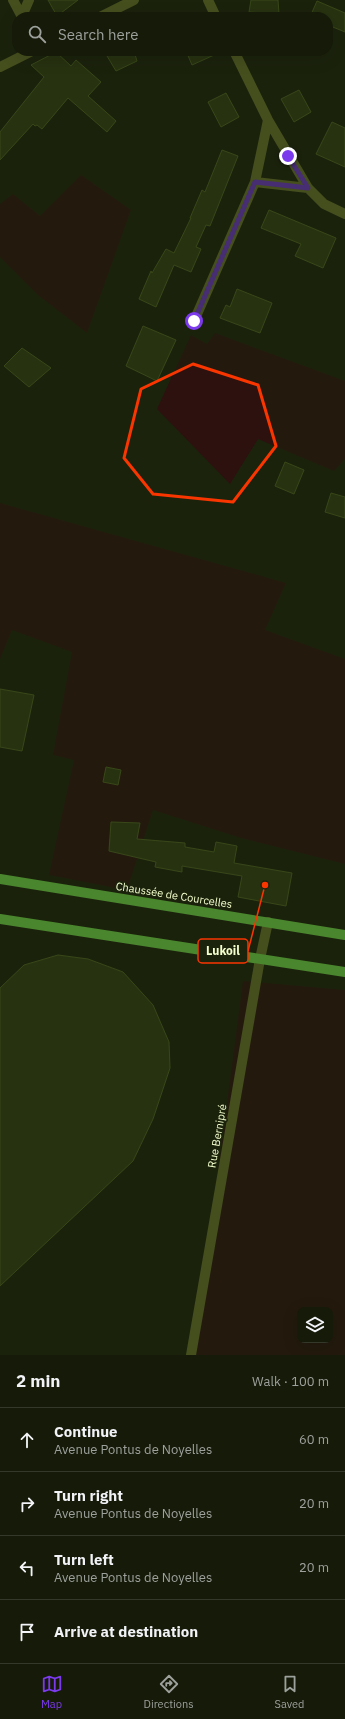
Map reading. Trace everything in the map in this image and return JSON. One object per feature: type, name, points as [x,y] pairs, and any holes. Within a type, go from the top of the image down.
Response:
[{"type":"main road","name":"Chaussée de Courcelles","points":[[0,880],[345,935]]},
{"type":"main road","points":[[0,919],[345,972]]},
{"type":"street","points":[[13,0],[20,12]]},
{"type":"street","points":[[24,12],[29,0]]},
{"type":"street","points":[[110,12],[134,0]]},
{"type":"street","points":[[208,0],[214,12]]},
{"type":"street","points":[[0,67],[22,56]]},
{"type":"street","points":[[236,56],[268,120],[308,188],[324,204],[345,214]]},
{"type":"street","points":[[194,321],[255,182],[268,120]]},
{"type":"street","points":[[255,182],[308,188]]},
{"type":"street","name":"Rue Bernipré","points":[[190,1355],[260,959],[268,922]]},
{"type":"highlighted area","points":[[193,364],[258,385],[276,446],[233,502],[153,494],[124,458],[141,389]]},
{"type":"shaded area","points":[[81,175],[131,210],[87,333],[38,295],[0,257],[0,204],[13,194],[40,216]]},
{"type":"shaded area","points":[[215,333],[345,381],[345,459],[334,471],[258,439],[230,484],[157,409],[191,335],[207,344]]},
{"type":"shaded area","points":[[0,503],[286,583],[265,630],[345,659],[345,864],[241,838],[153,810],[126,893],[111,887],[49,875],[74,760],[53,755],[72,652],[12,630],[0,659]]},
{"type":"shaded area","points":[[243,981],[345,990],[345,1355],[194,1355]]},
{"type":"building","points":[[48,0],[78,0],[62,12],[55,12]]},
{"type":"building","points":[[251,0],[278,0],[279,12],[249,12]]},
{"type":"building","points":[[317,1],[345,13],[345,32],[333,27],[333,12],[312,12]]},
{"type":"building","points":[[48,56],[60,56],[71,66],[76,60],[101,82],[88,96],[116,121],[107,132],[68,98],[42,129],[33,124],[0,160],[0,132],[44,77],[31,65]]},
{"type":"building","points":[[107,56],[136,56],[137,61],[116,71]]},
{"type":"building","points":[[188,56],[212,56],[192,65]]},
{"type":"building","points":[[299,90],[311,112],[294,122],[281,99]]},
{"type":"building","points":[[226,93],[239,117],[221,127],[208,102]]},
{"type":"building","points":[[332,122],[345,128],[345,167],[316,154]]},
{"type":"building","points":[[222,150],[238,156],[210,226],[206,225],[196,247],[201,249],[191,272],[174,265],[156,307],[139,299],[151,271],[152,273],[166,249],[174,253],[191,218],[202,190],[205,192]]},
{"type":"building","points":[[269,210],[336,238],[323,268],[295,256],[301,244],[261,228]]},
{"type":"building","points":[[237,289],[272,303],[260,333],[220,318],[226,305],[230,307]]},
{"type":"building","points":[[143,326],[176,340],[157,381],[126,366]]},
{"type":"building","points":[[22,348],[51,368],[29,387],[4,366]]},
{"type":"building","points":[[285,462],[304,470],[294,494],[275,486]]},
{"type":"building","points":[[331,493],[345,497],[345,518],[325,512]]},
{"type":"building","points":[[0,689],[34,695],[22,751],[0,747]]},
{"type":"building","points":[[106,767],[121,770],[118,785],[103,782]]},
{"type":"building","points":[[111,822],[140,823],[137,839],[185,843],[185,847],[214,852],[216,842],[237,846],[234,863],[292,873],[286,906],[238,897],[242,876],[182,866],[182,872],[155,867],[156,862],[109,851]]},
{"type":"building","points":[[58,955],[88,959],[123,972],[153,1005],[169,1042],[170,1068],[153,1119],[133,1161],[0,1286],[0,988],[24,965]]},
{"type":"place","name":"Lukoil","points":[[265,885]]},
{"type":"route","points":[[194,321],[255,182],[308,188],[288,156]]}]
